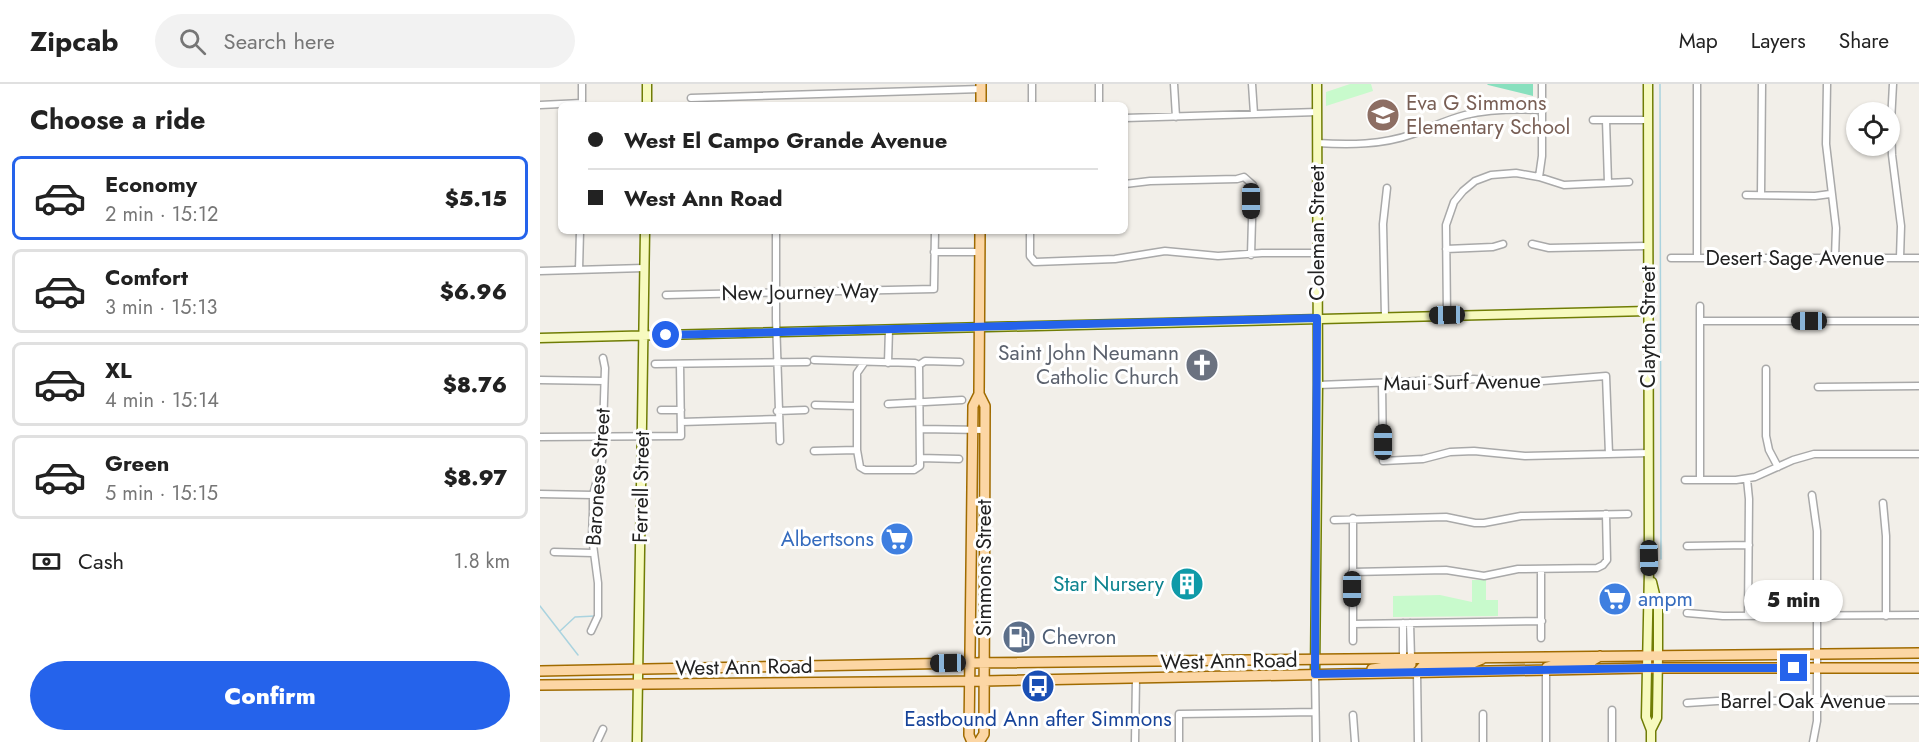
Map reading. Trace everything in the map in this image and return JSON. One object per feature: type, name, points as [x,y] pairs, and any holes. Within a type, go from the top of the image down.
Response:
[{"type":"main road","points":[[981,86],[981,102]]},
{"type":"main road","name":"Simmons Street","points":[[979,742],[984,734],[985,406],[979,394],[980,234]]},
{"type":"main road","name":"Simmons Street","points":[[972,742],[969,735],[968,663],[973,406],[979,394]]},
{"type":"main road","name":"West Ann Road","points":[[540,671],[1647,654],[1919,653]]},
{"type":"main road","points":[[1546,670],[1550,665],[1588,663],[1602,655]]},
{"type":"main road","points":[[1417,673],[1423,666],[1472,663],[1487,657]]},
{"type":"main road","points":[[1359,673],[1380,667],[1411,664],[1407,658]]},
{"type":"main road","points":[[1135,662],[1136,678]]},
{"type":"main road","points":[[806,667],[806,682]]},
{"type":"main road","name":"West Ann Road","points":[[540,686],[984,681],[1647,668],[1919,668]]},
{"type":"street","points":[[582,84],[582,102]]},
{"type":"street","points":[[647,84],[647,102]]},
{"type":"street","points":[[807,84],[807,93]]},
{"type":"street","points":[[1032,84],[1032,102]]},
{"type":"street","points":[[1098,84],[1099,102]]},
{"type":"street","points":[[1174,84],[1176,117]]},
{"type":"street","points":[[1252,84],[1254,114]]},
{"type":"street","name":"Coleman Street","points":[[1316,742],[1317,84]]},
{"type":"street","points":[[1539,177],[1542,156],[1542,84]]},
{"type":"street","name":"Clayton Street","points":[[1647,84],[1649,570],[1646,717],[1651,730],[1651,742]]},
{"type":"street","points":[[1697,84],[1697,258]]},
{"type":"street","points":[[1761,195],[1762,84]]},
{"type":"street","points":[[1827,84],[1826,144],[1830,194],[1836,228],[1835,258]]},
{"type":"street","points":[[1893,84],[1892,155],[1901,226],[1900,258]]},
{"type":"street","points":[[691,98],[872,88],[981,86]]},
{"type":"street","points":[[540,105],[558,105]]},
{"type":"street","points":[[1317,143],[1380,142],[1413,134],[1451,119],[1481,112],[1542,110]]},
{"type":"street","points":[[1128,118],[1317,112]]},
{"type":"street","points":[[1593,120],[1647,120]]},
{"type":"street","points":[[1606,120],[1608,183]]},
{"type":"street","points":[[1447,315],[1446,225],[1454,202],[1469,186],[1491,175],[1516,173],[1564,185],[1629,182]]},
{"type":"street","points":[[1128,184],[1244,177],[1248,179],[1253,185],[1251,255]]},
{"type":"street","points":[[1385,317],[1383,224],[1387,188]]},
{"type":"street","points":[[1746,195],[1815,196],[1830,194]]},
{"type":"street","points":[[579,270],[580,234]]},
{"type":"street","name":"Ferrell Street","points":[[637,742],[645,234]]},
{"type":"street","points":[[776,234],[777,411],[780,441]]},
{"type":"street","points":[[935,234],[934,252],[980,252]]},
{"type":"street","points":[[1030,234],[1030,256],[1032,260],[1038,262],[1115,259],[1165,251],[1218,256],[1317,253]]},
{"type":"street","points":[[1446,249],[1493,248],[1503,244]]},
{"type":"street","points":[[1532,244],[1549,248],[1647,246]]},
{"type":"street","name":"New Journey Way","points":[[666,295],[934,289],[934,252]]},
{"type":"street","name":"Desert Sage Avenue","points":[[1671,258],[1919,258]]},
{"type":"street","points":[[540,271],[644,268]]},
{"type":"street","points":[[1700,306],[1700,480]]},
{"type":"street","points":[[540,338],[1648,311]]},
{"type":"street","points":[[1700,321],[1919,321]]},
{"type":"street","points":[[888,329],[888,363]]},
{"type":"street","name":"Baronese Street","points":[[591,631],[598,616],[598,583],[593,553],[593,495],[601,469],[605,362],[603,358]]},
{"type":"street","points":[[814,360],[858,360],[864,363],[915,363],[919,365]]},
{"type":"street","points":[[919,365],[925,361],[960,362]]},
{"type":"street","points":[[655,364],[807,362]]},
{"type":"street","points":[[864,363],[857,373],[857,450],[860,467],[865,470],[918,469],[920,458],[919,365]]},
{"type":"street","points":[[540,437],[681,436],[680,364]]},
{"type":"street","points":[[1766,369],[1766,436],[1769,450],[1778,467]]},
{"type":"street","name":"Maui Surf Avenue","points":[[1318,385],[1474,379],[1519,384],[1606,376],[1609,454]]},
{"type":"street","points":[[540,380],[604,381]]},
{"type":"street","points":[[1382,384],[1383,461],[1423,459],[1450,452],[1474,451],[1525,456],[1649,453]]},
{"type":"street","points":[[1818,387],[1919,386]]},
{"type":"street","points":[[888,404],[962,400]]},
{"type":"street","points":[[815,405],[857,406]]},
{"type":"street","points":[[661,410],[681,410]]},
{"type":"street","points":[[777,411],[805,410]]},
{"type":"street","points":[[681,422],[778,419]]},
{"type":"street","points":[[920,429],[984,430]]},
{"type":"street","points":[[814,450],[857,450]]},
{"type":"street","points":[[1684,480],[1747,478],[1764,474],[1792,460],[1814,454],[1919,454]]},
{"type":"street","points":[[920,458],[959,459]]},
{"type":"street","points":[[1747,478],[1748,616]]},
{"type":"street","points":[[540,494],[593,495]]},
{"type":"street","points":[[1812,495],[1817,531],[1817,721],[1813,742]]},
{"type":"street","points":[[1883,503],[1886,536],[1886,616]]},
{"type":"street","points":[[1352,572],[1446,570],[1484,576],[1518,568],[1597,568],[1604,565],[1607,560],[1606,514]]},
{"type":"street","points":[[1334,520],[1446,517],[1485,524],[1521,516],[1629,514]]},
{"type":"street","points":[[1353,518],[1353,641]]},
{"type":"street","points":[[1687,546],[1749,545]]},
{"type":"street","points":[[554,552],[593,553]]},
{"type":"street","points":[[1541,568],[1541,638]]},
{"type":"street","name":"Clayton Street","points":[[1649,570],[1658,607],[1657,718],[1651,730]]},
{"type":"street","points":[[1647,607],[1658,607]]},
{"type":"street","points":[[1687,614],[1919,615]]},
{"type":"street","points":[[1353,624],[1542,621]]},
{"type":"street","points":[[1406,623],[1407,658]]},
{"type":"street","points":[[1546,670],[1546,742]]},
{"type":"street","points":[[1417,673],[1418,742]]},
{"type":"street","points":[[1135,742],[1136,678]]},
{"type":"street","name":"Barrel Oak Avenue","points":[[1687,703],[1919,700]]},
{"type":"street","points":[[1612,710],[1612,742]]},
{"type":"street","points":[[1179,742],[1179,714],[1315,712]]},
{"type":"street","points":[[1483,714],[1483,742]]},
{"type":"street","points":[[1353,716],[1355,742]]},
{"type":"street","points":[[597,742],[603,729]]},
{"type":"green space","points":[[1350,84],[1371,84],[1373,91],[1326,106],[1326,92]]},
{"type":"green space","points":[[1533,84],[1533,96],[1488,85]]},
{"type":"green space","points":[[1472,580],[1486,580],[1486,600],[1498,600],[1498,616],[1393,617],[1393,596],[1440,595],[1472,602]]},
{"type":"waterway","points":[[1660,84],[1661,559]]},
{"type":"waterway","points":[[540,606],[578,655]]},
{"type":"waterway","points":[[560,631],[575,617],[595,616]]},
{"type":"place","name":"Eva G Simmons Elementary School","points":[[1383,115]]},
{"type":"place","name":"Saint John Neumann Catholic Church","points":[[1202,365]]},
{"type":"place","name":"Albertsons","points":[[897,539]]},
{"type":"place","name":"Star Nursery","points":[[1187,584]]},
{"type":"place","name":"ampm","points":[[1615,599]]},
{"type":"place","name":"Chevron","points":[[1019,637]]},
{"type":"place","name":"Eastbound Ann after Simmons","points":[[1038,686]]},
{"type":"route","points":[[666,335],[1317,318],[1315,674],[1647,668],[1794,668]]}]
